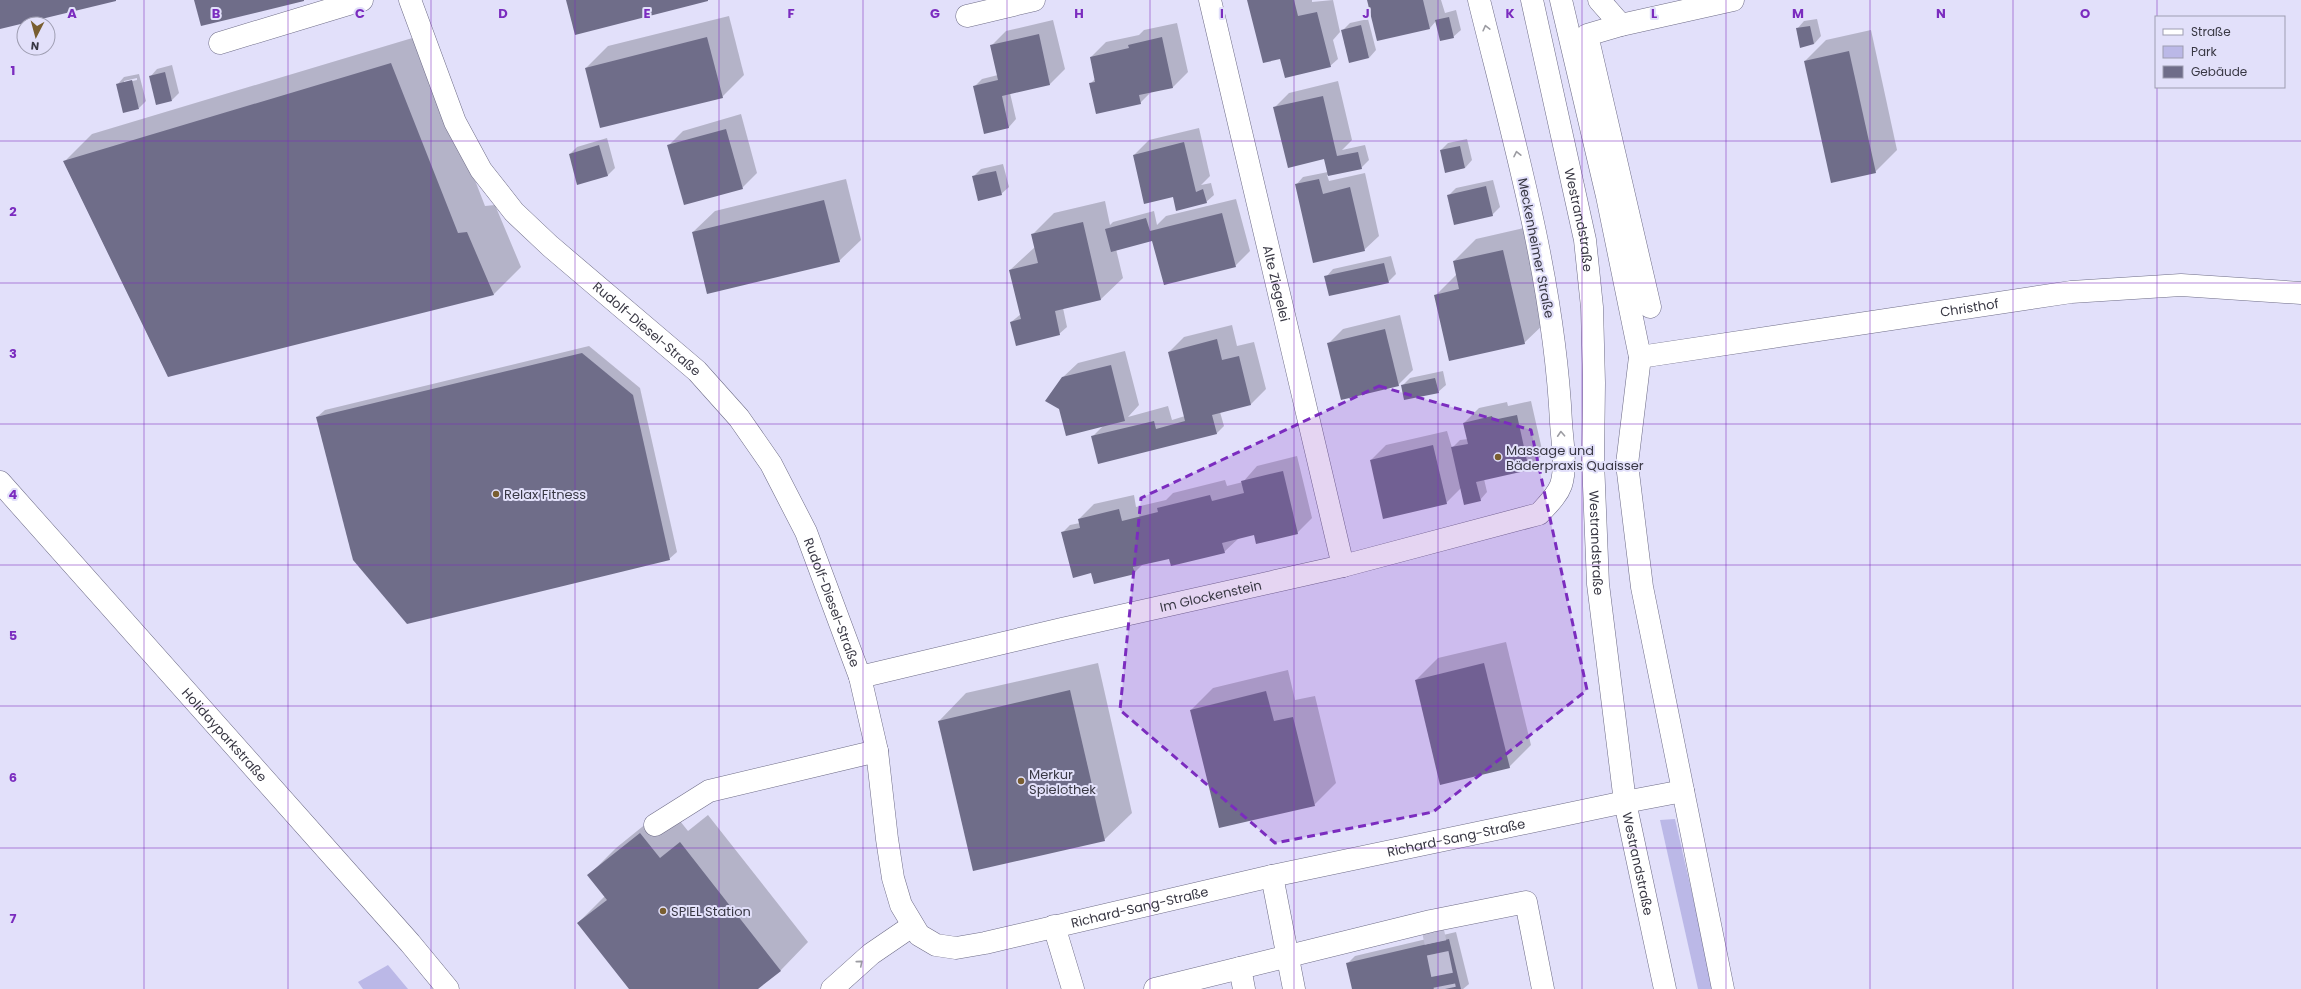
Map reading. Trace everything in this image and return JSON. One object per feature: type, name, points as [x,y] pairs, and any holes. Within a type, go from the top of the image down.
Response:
[{"type":"street","points":[[220,43],[362,0]]},
{"type":"street","name":"Rudolf-Diesel-Straße","points":[[410,0],[455,122],[481,170],[514,212],[550,246],[697,370],[738,418],[771,464],[806,532],[860,677]]},
{"type":"street","points":[[967,16],[1034,0]]},
{"type":"street","name":"Alte Ziegelei","points":[[1210,0],[1343,566]]},
{"type":"street","name":"Meckenheimer Straße","points":[[1479,0],[1514,141],[1553,332],[1560,405],[1563,473],[1561,486],[1553,498]]},
{"type":"street","name":"Westrandstraße","points":[[1532,0],[1585,240],[1590,277],[1594,383],[1593,461],[1598,584],[1625,802],[1665,989]]},
{"type":"street","points":[[1561,0],[1607,196],[1640,357],[1627,464],[1642,587],[1723,989]]},
{"type":"street","points":[[1599,0],[1621,25]]},
{"type":"street","points":[[1650,307],[1587,35],[1621,25],[1733,0]]},
{"type":"street","name":"Christhof","points":[[1640,357],[2071,292],[2181,285],[2301,293]]},
{"type":"street","name":"Holidayparkstraße","points":[[0,482],[405,937],[448,989]]},
{"type":"street","name":"Im Glockenstein","points":[[860,677],[1062,628],[1343,566],[1539,514],[1553,498]]},
{"type":"street","name":"Richard-Sang-Straße","points":[[860,677],[877,751],[893,878],[901,905],[912,926],[919,935],[936,945],[956,948],[1272,876],[1683,791]]},
{"type":"street","points":[[655,825],[709,791],[877,751]]},
{"type":"street","points":[[1272,876],[1294,989]]},
{"type":"street","points":[[1155,989],[1431,921],[1526,902],[1543,989]]},
{"type":"street","points":[[832,989],[871,954],[912,926]]},
{"type":"street","points":[[1054,926],[1074,989]]},
{"type":"street","points":[[1240,968],[1244,989]]},
{"type":"highlighted area","points":[[1379,386],[1531,430],[1587,690],[1433,812],[1275,843],[1120,710],[1141,498]]},
{"type":"green space","points":[[1675,819],[1714,989],[1698,989],[1660,820]]},
{"type":"green space","points":[[388,965],[408,989],[363,989],[358,982]]},
{"type":"building","points":[[0,0],[116,0],[54,16],[16,16],[16,25],[0,29]]},
{"type":"building","points":[[194,0],[304,0],[304,1],[201,26]]},
{"type":"building","points":[[566,0],[708,0],[708,1],[575,35]]},
{"type":"building","points":[[1247,0],[1294,0],[1298,16],[1317,12],[1331,67],[1285,78],[1280,59],[1263,63]]},
{"type":"building","points":[[1367,0],[1423,0],[1430,29],[1377,41]]},
{"type":"building","points":[[1449,17],[1454,38],[1440,41],[1435,20]]},
{"type":"building","points":[[1361,25],[1369,58],[1349,63],[1341,30]]},
{"type":"building","points":[[1810,26],[1814,44],[1800,48],[1796,28]]},
{"type":"building","points":[[1039,34],[1050,85],[1002,96],[1009,128],[984,134],[973,86],[998,80],[990,45]]},
{"type":"building","points":[[707,37],[723,98],[600,128],[585,68]]},
{"type":"building","points":[[1162,37],[1173,88],[1139,95],[1141,104],[1096,114],[1089,83],[1095,82],[1090,57],[1129,48],[1128,45]]},
{"type":"building","points":[[1849,51],[1876,173],[1831,183],[1804,61]]},
{"type":"building","points":[[391,63],[458,233],[467,232],[494,295],[168,377],[63,161]]},
{"type":"building","points":[[165,72],[172,101],[156,105],[149,76]]},
{"type":"building","points":[[132,80],[139,109],[123,113],[116,84]]},
{"type":"building","points":[[1323,96],[1337,156],[1358,152],[1362,169],[1328,176],[1324,159],[1288,168],[1273,107]]},
{"type":"building","points":[[726,129],[743,189],[684,205],[667,145]]},
{"type":"building","points":[[1184,142],[1196,192],[1203,189],[1207,203],[1176,211],[1173,197],[1144,204],[1133,155]]},
{"type":"building","points":[[599,145],[608,176],[577,185],[569,154]]},
{"type":"building","points":[[1460,146],[1465,168],[1445,173],[1440,150]]},
{"type":"building","points":[[996,171],[1002,195],[978,201],[972,176]]},
{"type":"building","points":[[1319,179],[1323,194],[1350,187],[1365,251],[1313,263],[1295,184]]},
{"type":"building","points":[[1486,186],[1493,216],[1454,225],[1447,195]]},
{"type":"building","points":[[824,200],[840,262],[707,294],[692,232]]},
{"type":"building","points":[[1222,213],[1236,267],[1164,285],[1152,241],[1111,252],[1105,229],[1146,218],[1150,231]]},
{"type":"building","points":[[1083,222],[1101,300],[1055,311],[1060,335],[1016,346],[1010,322],[1021,319],[1009,270],[1038,263],[1031,234]]},
{"type":"building","points":[[1503,250],[1525,344],[1449,361],[1434,295],[1459,289],[1453,261]]},
{"type":"building","points":[[1384,263],[1389,283],[1329,296],[1324,276]]},
{"type":"building","points":[[1385,329],[1399,386],[1341,400],[1327,343]]},
{"type":"building","points":[[1217,339],[1222,360],[1239,356],[1251,405],[1212,415],[1217,434],[1098,464],[1091,436],[1154,421],[1156,429],[1185,421],[1168,352]]},
{"type":"building","name":"Relax Fitness","points":[[582,353],[633,395],[670,560],[407,624],[353,560],[316,417]]},
{"type":"building","points":[[1111,365],[1125,421],[1066,436],[1059,409],[1045,401],[1062,377]]},
{"type":"building","points":[[1435,378],[1439,393],[1404,400],[1401,385]]},
{"type":"building","name":"Massage und Bäderpraxis Quaisser","points":[[1517,415],[1529,470],[1476,482],[1481,501],[1464,505],[1451,447],[1468,444],[1463,423],[1492,416],[1493,420]]},
{"type":"building","points":[[1433,445],[1447,504],[1383,519],[1370,460]]},
{"type":"building","points":[[1283,471],[1298,534],[1256,544],[1254,535],[1222,543],[1225,553],[1171,566],[1169,559],[1133,567],[1135,574],[1094,584],[1091,573],[1073,578],[1061,532],[1080,528],[1078,519],[1119,509],[1122,521],[1158,512],[1157,508],[1210,495],[1212,501],[1244,493],[1241,481]]},
{"type":"building","points":[[1484,663],[1510,768],[1440,785],[1415,680]]},
{"type":"building","name":"Merkur Spielothek","points":[[1070,690],[1105,841],[973,871],[938,721]]},
{"type":"building","points":[[1266,691],[1274,721],[1293,717],[1315,806],[1219,828],[1190,710]]},
{"type":"building","name":"SPIEL Station","points":[[640,833],[660,858],[680,842],[781,971],[758,989],[629,989],[577,923],[607,900],[587,875]]},
{"type":"building","points":[[1449,939],[1461,989],[1352,989],[1346,963]]},
{"type":"tunnel","points":[[1431,921],[1445,989]]},
{"type":"place","name":"Massage und Bäderpraxis Quaisser","points":[[1498,457]]},
{"type":"place","name":"Relax Fitness","points":[[496,494]]},
{"type":"place","name":"Merkur Spielothek","points":[[1021,781]]},
{"type":"place","name":"SPIEL Station","points":[[663,911]]}]
